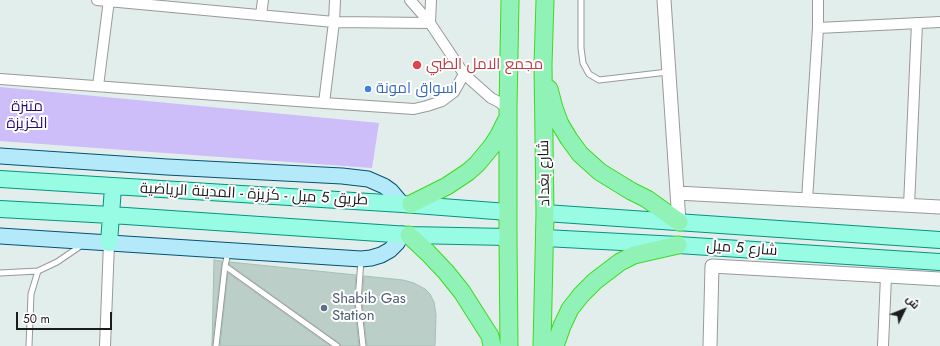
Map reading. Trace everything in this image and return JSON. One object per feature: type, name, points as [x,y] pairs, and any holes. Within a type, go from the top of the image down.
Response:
[{"type":"highway","points":[[509,346],[508,112],[510,0]]},
{"type":"highway","name":"شارع بغداد","points":[[542,346],[545,213],[542,65],[545,0]]},
{"type":"highway","points":[[542,65],[559,120],[569,139],[580,154],[600,172],[625,188],[647,199],[679,222]]},
{"type":"highway","points":[[406,204],[447,186],[477,164],[499,135],[505,123],[508,112]]},
{"type":"highway","points":[[406,235],[428,253],[462,292],[490,336],[492,346]]},
{"type":"highway","points":[[555,346],[570,309],[594,281],[620,262],[634,255],[678,245]]},
{"type":"main road","points":[[0,156],[167,167],[342,176],[368,179],[391,191],[406,204]]},
{"type":"main road","name":"طريق 5 ميل - كزيزة - المدينة الرياضية","points":[[0,179],[406,204],[508,212]]},
{"type":"main road","points":[[110,243],[113,187]]},
{"type":"main road","name":"طريق 5 ميل - كزيزة - المدينة الرياضية","points":[[0,209],[406,235],[508,237]]},
{"type":"main road","name":"شارع 5 ميل","points":[[545,213],[940,240]]},
{"type":"main road","points":[[0,236],[361,259],[371,258],[385,253],[406,235]]},
{"type":"main road","name":"شارع 5 ميل","points":[[545,238],[940,262]]},
{"type":"street","points":[[97,0],[189,4],[262,15],[334,22],[430,22]]},
{"type":"street","points":[[262,15],[263,0]]},
{"type":"street","points":[[324,103],[334,22],[335,0]]},
{"type":"street","points":[[410,0],[430,22],[464,74],[508,112]]},
{"type":"street","points":[[430,22],[431,0]]},
{"type":"street","points":[[664,0],[679,222]]},
{"type":"street","points":[[807,200],[818,28],[818,0]]},
{"type":"street","points":[[98,86],[109,1]]},
{"type":"street","points":[[818,28],[940,22]]},
{"type":"street","points":[[909,206],[917,23]]},
{"type":"street","points":[[0,79],[414,109],[442,101],[454,92],[464,74]]},
{"type":"street","points":[[677,193],[940,207]]},
{"type":"street","points":[[106,346],[110,243]]},
{"type":"street","points":[[710,346],[712,266],[940,279]]},
{"type":"street","points":[[883,346],[886,276]]},
{"type":"lane","points":[[581,0],[581,48],[583,63],[589,74],[599,80],[669,72]]},
{"type":"lane","points":[[0,273],[38,271],[56,262],[88,242]]},
{"type":"lane","points":[[216,346],[228,250]]},
{"type":"lane","points":[[361,259],[358,301],[363,346]]},
{"type":"lane","points":[[225,266],[337,346]]},
{"type":"lane","points":[[29,346],[31,294],[38,271]]},
{"type":"green space","name":"متنزة الكزيزة","points":[[0,87],[379,123],[372,168],[0,141]]},
{"type":"building","points":[[214,260],[222,261],[212,346]]},
{"type":"building","points":[[230,262],[356,275],[354,301],[359,346],[341,346],[339,343],[229,264]]},
{"type":"building","points":[[228,273],[330,346],[220,346]]},
{"type":"building","points":[[364,276],[403,280],[414,283],[425,289],[430,294],[434,302],[436,315],[435,346],[367,346],[362,301]]},
{"type":"place","name":"مجمع الامل الطبي","points":[[417,65]]},
{"type":"place","name":"اسواق امونة","points":[[368,89]]},
{"type":"place","name":"Shabib Gas Station","points":[[324,308]]}]
